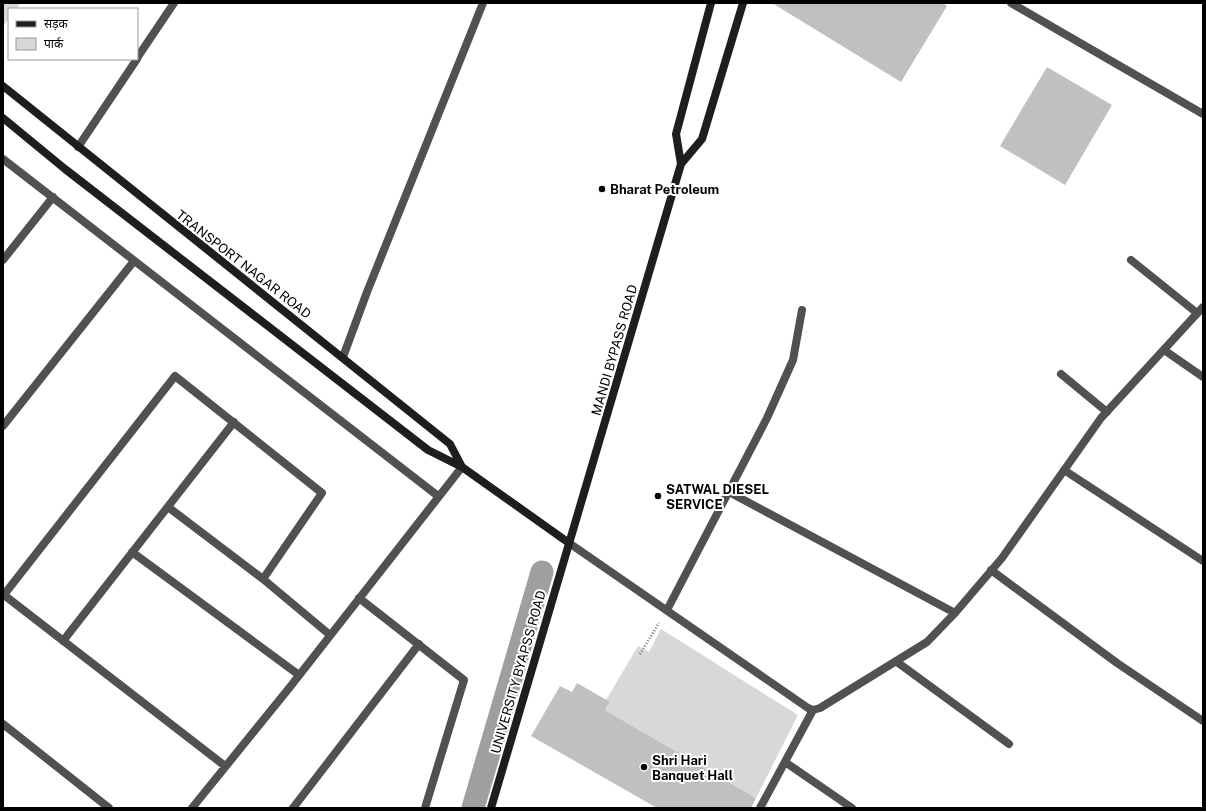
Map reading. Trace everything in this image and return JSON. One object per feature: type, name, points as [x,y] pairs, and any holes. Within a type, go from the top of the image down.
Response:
[{"type":"main road","name":"MANDI BYPASS ROAD","points":[[681,164],[676,134],[711,3]]},
{"type":"main road","name":"MANDI BYPASS ROAD","points":[[569,543],[681,164],[702,139],[743,3]]},
{"type":"main road","name":"TRANSPORT NAGAR ROAD","points":[[3,86],[78,148],[343,357],[450,444],[462,467]]},
{"type":"main road","name":"TRANSPORT NAGAR ROAD","points":[[3,118],[65,169],[428,450],[462,467],[569,543]]},
{"type":"main road","name":"UNIVERSITY BYAPSS ROAD","points":[[491,808],[569,543]]},
{"type":"street","points":[[138,57],[174,3]]},
{"type":"street","points":[[343,357],[367,292],[483,3]]},
{"type":"street","points":[[1011,3],[1203,114]]},
{"type":"street","points":[[78,148],[136,60]]},
{"type":"street","points":[[3,159],[438,496]]},
{"type":"street","points":[[3,260],[53,197]]},
{"type":"street","points":[[760,808],[814,710],[820,708],[897,662],[926,642],[955,613],[991,570],[1107,412],[1200,310],[1131,260]]},
{"type":"street","points":[[3,426],[134,261]]},
{"type":"street","points":[[667,610],[767,418],[793,360],[802,310]]},
{"type":"street","points":[[1164,350],[1203,376]]},
{"type":"street","points":[[1061,374],[1107,412]]},
{"type":"street","points":[[225,766],[64,641],[3,596],[173,377],[177,377],[322,493],[263,579]]},
{"type":"street","points":[[64,641],[234,422]]},
{"type":"street","points":[[192,808],[299,675],[462,467]]},
{"type":"street","points":[[1064,470],[1203,562]]},
{"type":"street","points":[[729,492],[955,613]]},
{"type":"street","points":[[168,506],[263,579],[330,635]]},
{"type":"street","points":[[569,543],[814,710]]},
{"type":"street","points":[[132,552],[299,675]]},
{"type":"street","points":[[991,570],[1117,663],[1203,721]]},
{"type":"street","points":[[359,598],[464,680],[425,808]]},
{"type":"street","points":[[293,808],[419,644]]},
{"type":"street","points":[[897,662],[1009,744]]},
{"type":"street","points":[[3,724],[109,808]]},
{"type":"street","points":[[785,762],[852,808]]},
{"type":"path","points":[[640,654],[667,610]]},
{"type":"green space","points":[[3,3],[21,3],[17,8],[8,8],[8,19],[3,26]]},
{"type":"green space","points":[[661,629],[798,715],[756,798],[605,710],[610,703],[606,700],[638,646],[649,652]]},
{"type":"building","points":[[772,3],[943,3],[947,6],[901,82]]},
{"type":"building","points":[[1047,67],[1112,105],[1065,185],[1000,146]]},
{"type":"building","name":"Shri Hari Banquet Hall","points":[[577,683],[610,702],[605,710],[756,798],[751,808],[657,808],[531,736],[560,686],[572,692]]},
{"type":"waterway","points":[[473,808],[542,572]]},
{"type":"place","name":"Bharat Petroleum","points":[[602,189]]},
{"type":"place","name":"SATWAL DIESEL SERVICE","points":[[658,496]]},
{"type":"place","name":"Shri Hari Banquet Hall","points":[[644,767]]}]
